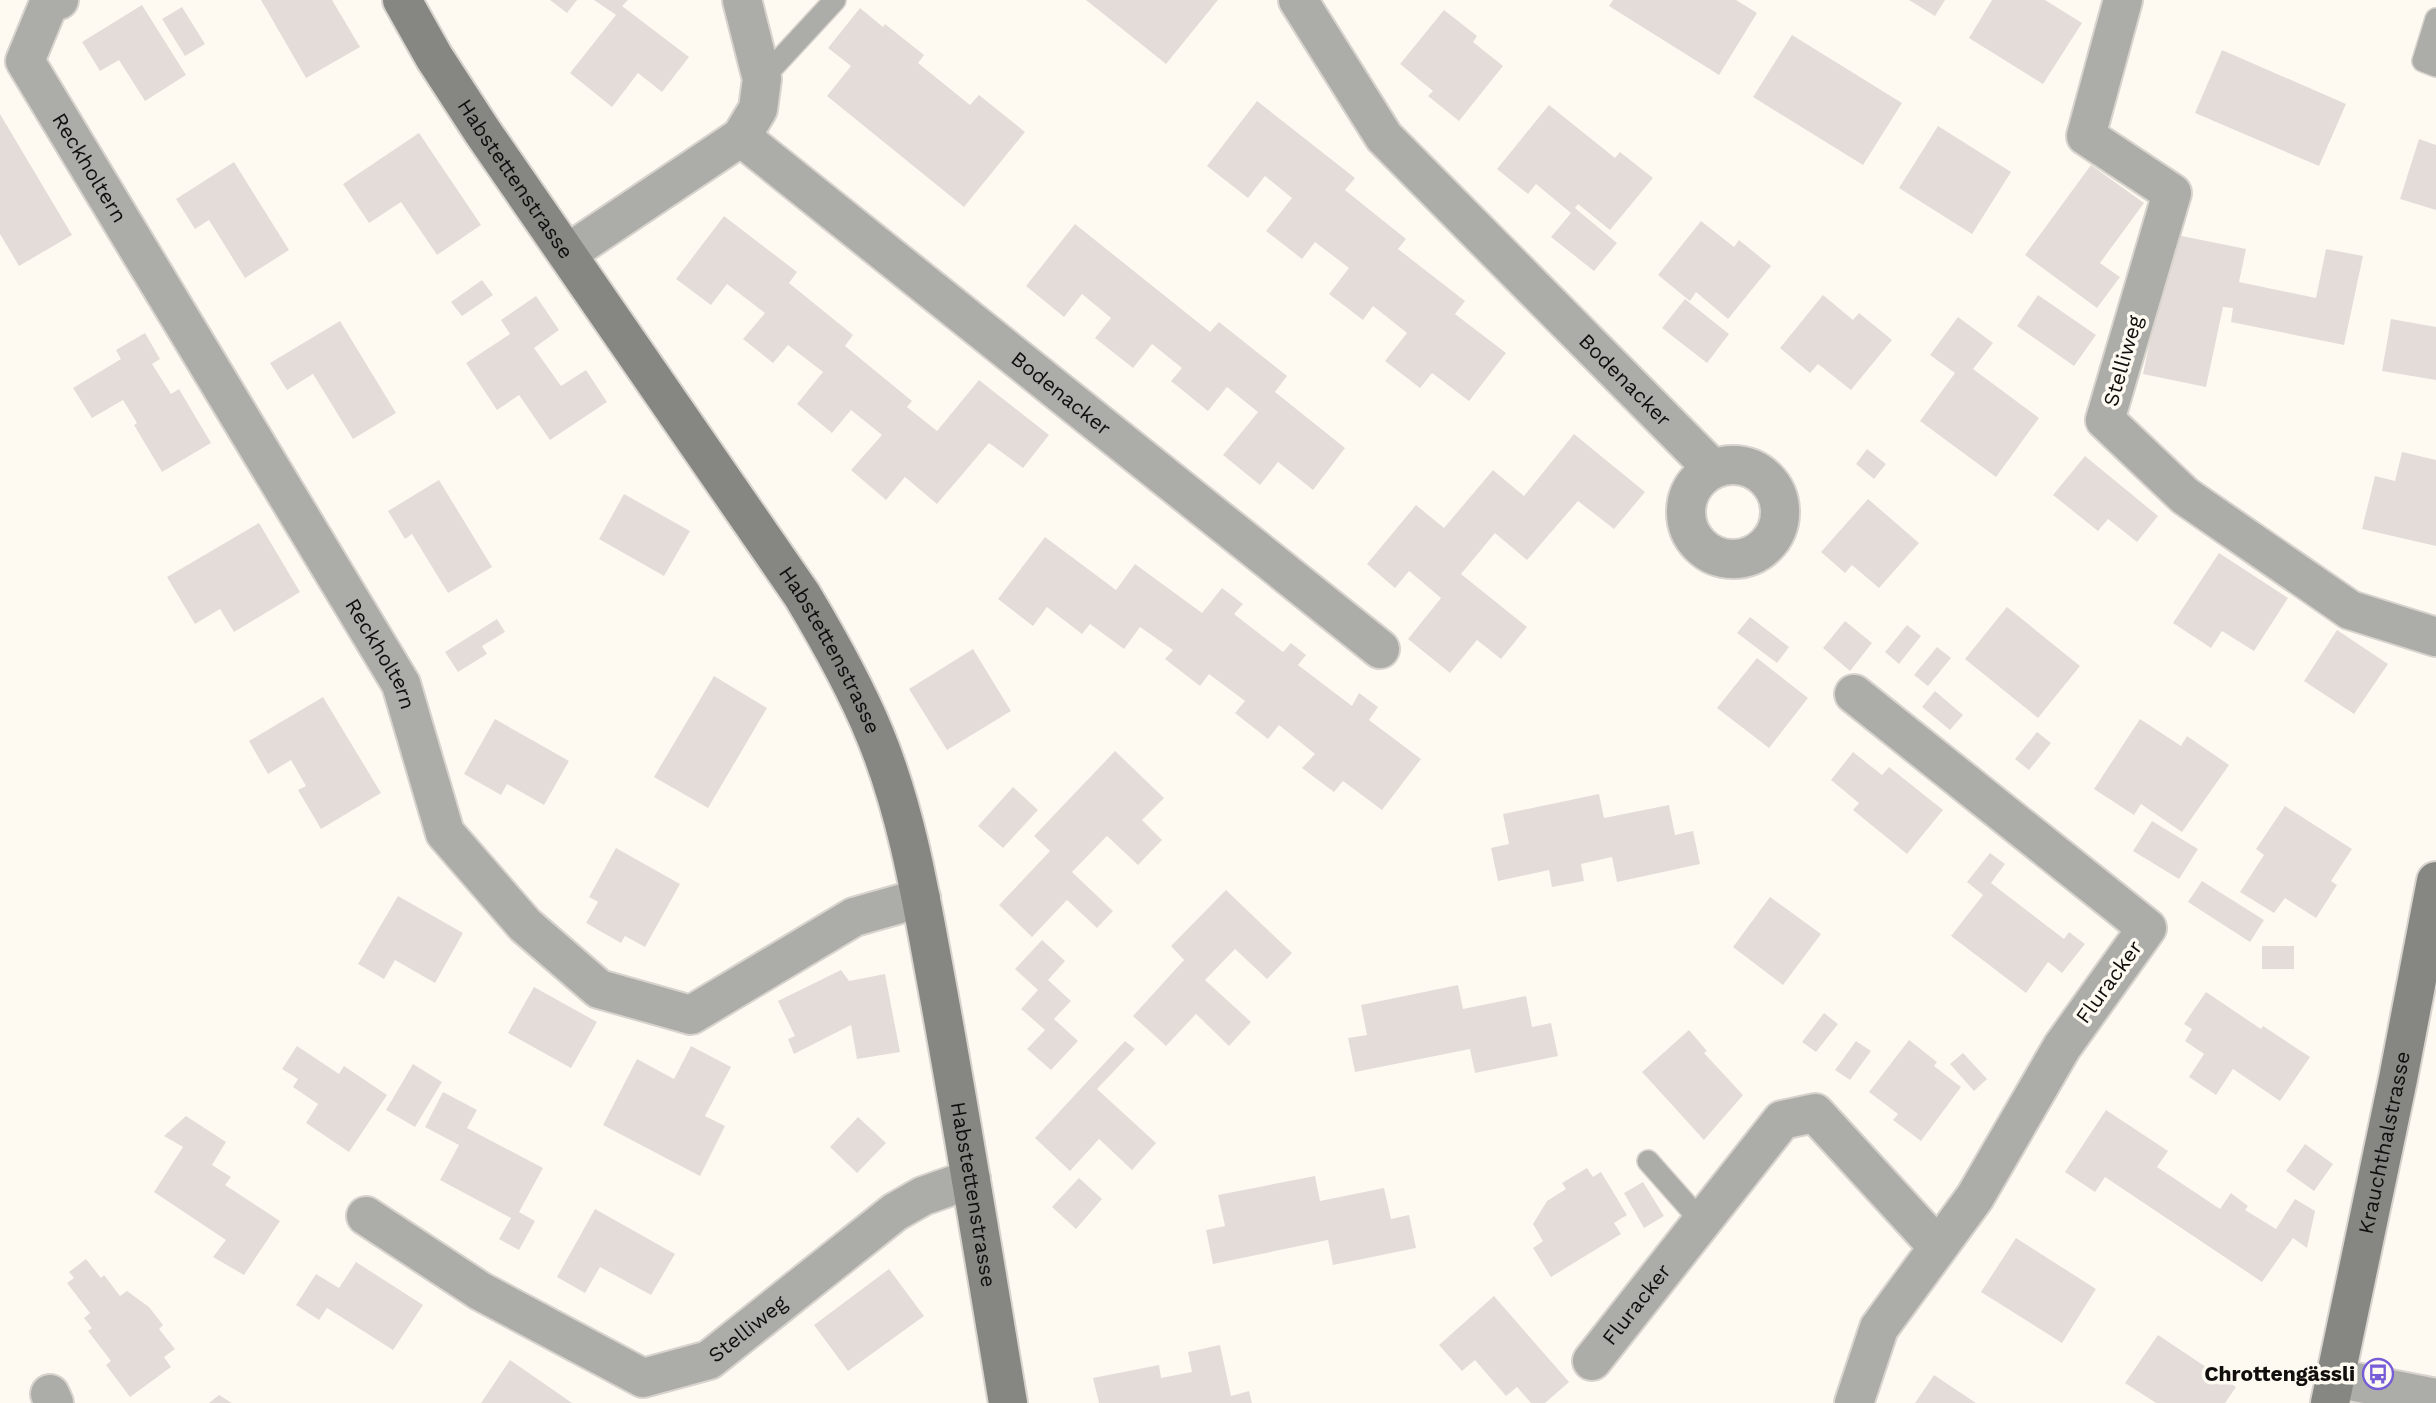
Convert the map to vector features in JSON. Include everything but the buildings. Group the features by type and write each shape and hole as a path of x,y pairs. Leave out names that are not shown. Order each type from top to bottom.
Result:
{"street":[{"name":"Reckholtern","path":"59,0 49,4 25,61 401,684 445,834 525,925 599,989 691,1015 854,917 921,898"},
{"name":"Habstettenstrasse","path":"402,0 433,57 802,594 831,644 876,736 905,826 921,898 1008,1403"},
{"path":"568,253 741,137 758,109 762,79 742,0"},
{"name":"Bodenacker","path":"1298,0 1384,137 1713,468"},
{"name":"Stelliweg","path":"2123,0 2086,136 2172,193 2105,420 2185,496 2350,610 2436,637"},
{"name":"Bodenacker","path":"741,137 1380,649"},
{"name":"Fluracker","path":"1854,694 2147,928 2062,1047 1975,1197 1879,1328 1854,1403"},
{"name":"Krauchthalstrasse","path":"2333,1390 2398,1079 2429,956 2436,881"},
{"name":"Fluracker","path":"1592,1361 1782,1120 1815,1113 1938,1247"},
{"name":"Stelliweg","path":"366,1216 480,1291 643,1378 709,1360 895,1212 923,1196 971,1179"},
{"path":"2333,1390 2436,1398"}],"lane":[{"path":"762,79 835,0"},
{"path":"2436,19 2423,61 2436,66"},
{"path":"1648,1161 1702,1222"}],"place":[{"name":"Chrottengässli","path":"2378,1374"}]}
